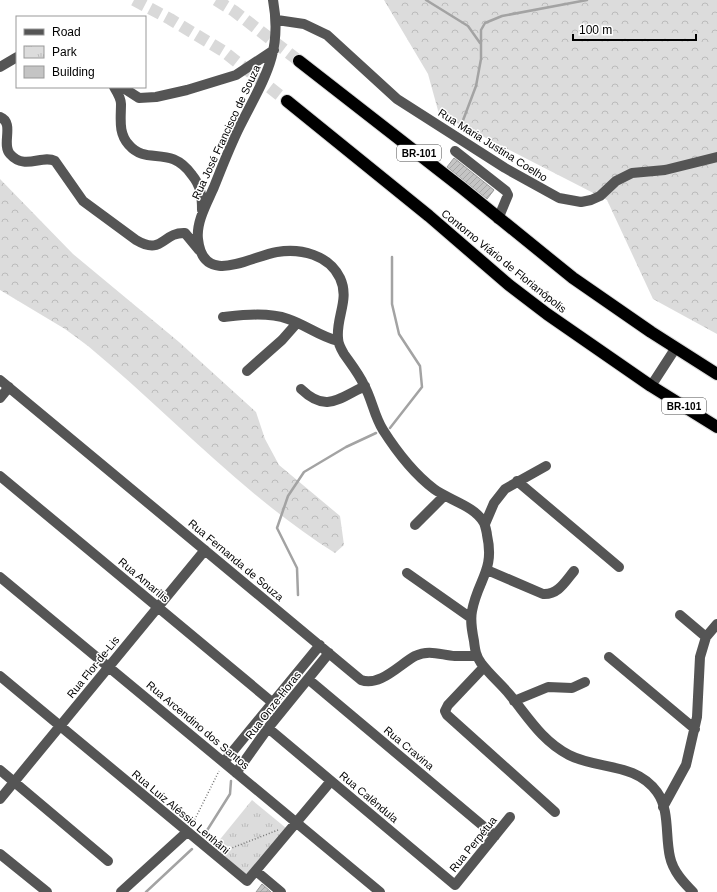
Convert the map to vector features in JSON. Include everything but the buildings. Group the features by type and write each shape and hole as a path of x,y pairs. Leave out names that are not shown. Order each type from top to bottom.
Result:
{"highway":[{"name":"BR-101","path":"299,61 462,188 498,219 573,278 675,349 717,374"},
{"name":"Contorno Viário de Florianópolis","path":"286,101 429,216 509,285 586,342 651,386 717,427"}],"street":[{"name":"Rua José Francisco de Souza","path":"201,253 198,229 202,214 239,128 266,75 274,50 277,20 273,0"},
{"name":"Rua Maria Justina Coelho","path":"277,20 304,24 327,35 397,99 505,168 559,198 581,202 591,200 600,196 616,181 632,173 665,170 717,157"},
{"path":"124,88 139,98 156,97 187,90 236,75 274,50"},
{"path":"0,67 16,58"},
{"path":"114,88 120,99 120,127 129,146 141,154 171,158 185,166 201,189 202,214"},
{"path":"0,117 5,120 7,124 7,144 9,153 14,158 30,163 48,159 55,161 83,200 145,246 152,247 177,234 185,233 207,260 217,266 228,267 278,252 308,253 327,262 337,274 343,288 343,307 338,328 338,341 341,349 365,386 381,426 416,475 444,496 476,514 485,524 490,549 487,570 476,598 471,618 476,656 484,668 534,726 553,745 572,756 632,772 642,778 657,792 663,807 670,858 676,873 693,892"},
{"path":"454,151 506,191 508,196 507,201 498,219"},
{"path":"223,317 263,315 286,318 322,337 338,341"},
{"path":"247,372 282,340 297,323"},
{"path":"651,386 675,349"},
{"name":"Rua Fernanda de Souza","path":"0,380 361,680 366,682 381,678 407,660 423,653 434,652 454,656 476,656"},
{"path":"301,389 314,400 321,403 342,397 365,386"},
{"path":"0,398 9,387"},
{"path":"485,524 499,494 517,481 546,466"},
{"name":"Rua Amarílis","path":"0,476 273,703"},
{"path":"517,481 619,567"},
{"path":"415,525 444,496"},
{"name":"Rua Flor-de-Lis","path":"0,799 205,550"},
{"path":"487,570 543,594 549,595 560,588 574,571"},
{"path":"407,573 471,618"},
{"name":"Rua Arcendino dos Santos","path":"0,577 380,892"},
{"path":"680,615 706,637"},
{"path":"663,807 682,774 694,729 700,657 706,637 717,624"},
{"name":"Rua Onze-Horas","path":"224,762 320,645"},
{"name":"Rua Onze-Horas","path":"236,773 268,728 329,653"},
{"path":"609,657 694,729"},
{"path":"484,668 448,705 445,711 447,715 555,812"},
{"name":"Rua Luiz Aléssio Lenhâni","path":"0,676 247,882 331,781"},
{"name":"Rua Cravina","path":"308,680 495,836"},
{"path":"514,701 548,687 572,688 585,682"},
{"name":"Rua Calêndula","path":"268,728 455,885"},
{"path":"0,770 108,860"},
{"name":"Rua Perpétua","path":"455,885 510,817"},
{"path":"121,892 187,832"},
{"path":"0,854 47,892"},
{"path":"256,871 281,892"}],"path":[{"path":"187,832 204,804 224,762"},
{"path":"215,855 281,828"}],"green space":[{"path":"384,0 717,0 717,334 653,299 607,200 439,114 428,74"},
{"path":"0,179 73,254 179,342 256,412 265,439 279,465 340,516 344,545 335,553 302,531 239,481 119,372 88,346 65,329 0,290"},
{"path":"252,800 286,828 247,876 213,848"}],"waterway":[{"path":"426,0 468,26 480,43"},
{"path":"462,123 476,86 481,59 481,30 485,23 502,16 587,0"},
{"path":"390,428 422,387 420,366 399,334 392,304 392,257"},
{"path":"298,595 297,568 277,528 288,496 304,472 346,447 376,433"},
{"path":"206,832 230,794 231,781"},
{"path":"146,892 192,849"}],"tunnel":[{"path":"134,0 170,19 223,51 287,101"},
{"path":"216,0 234,11 299,61"}]}
